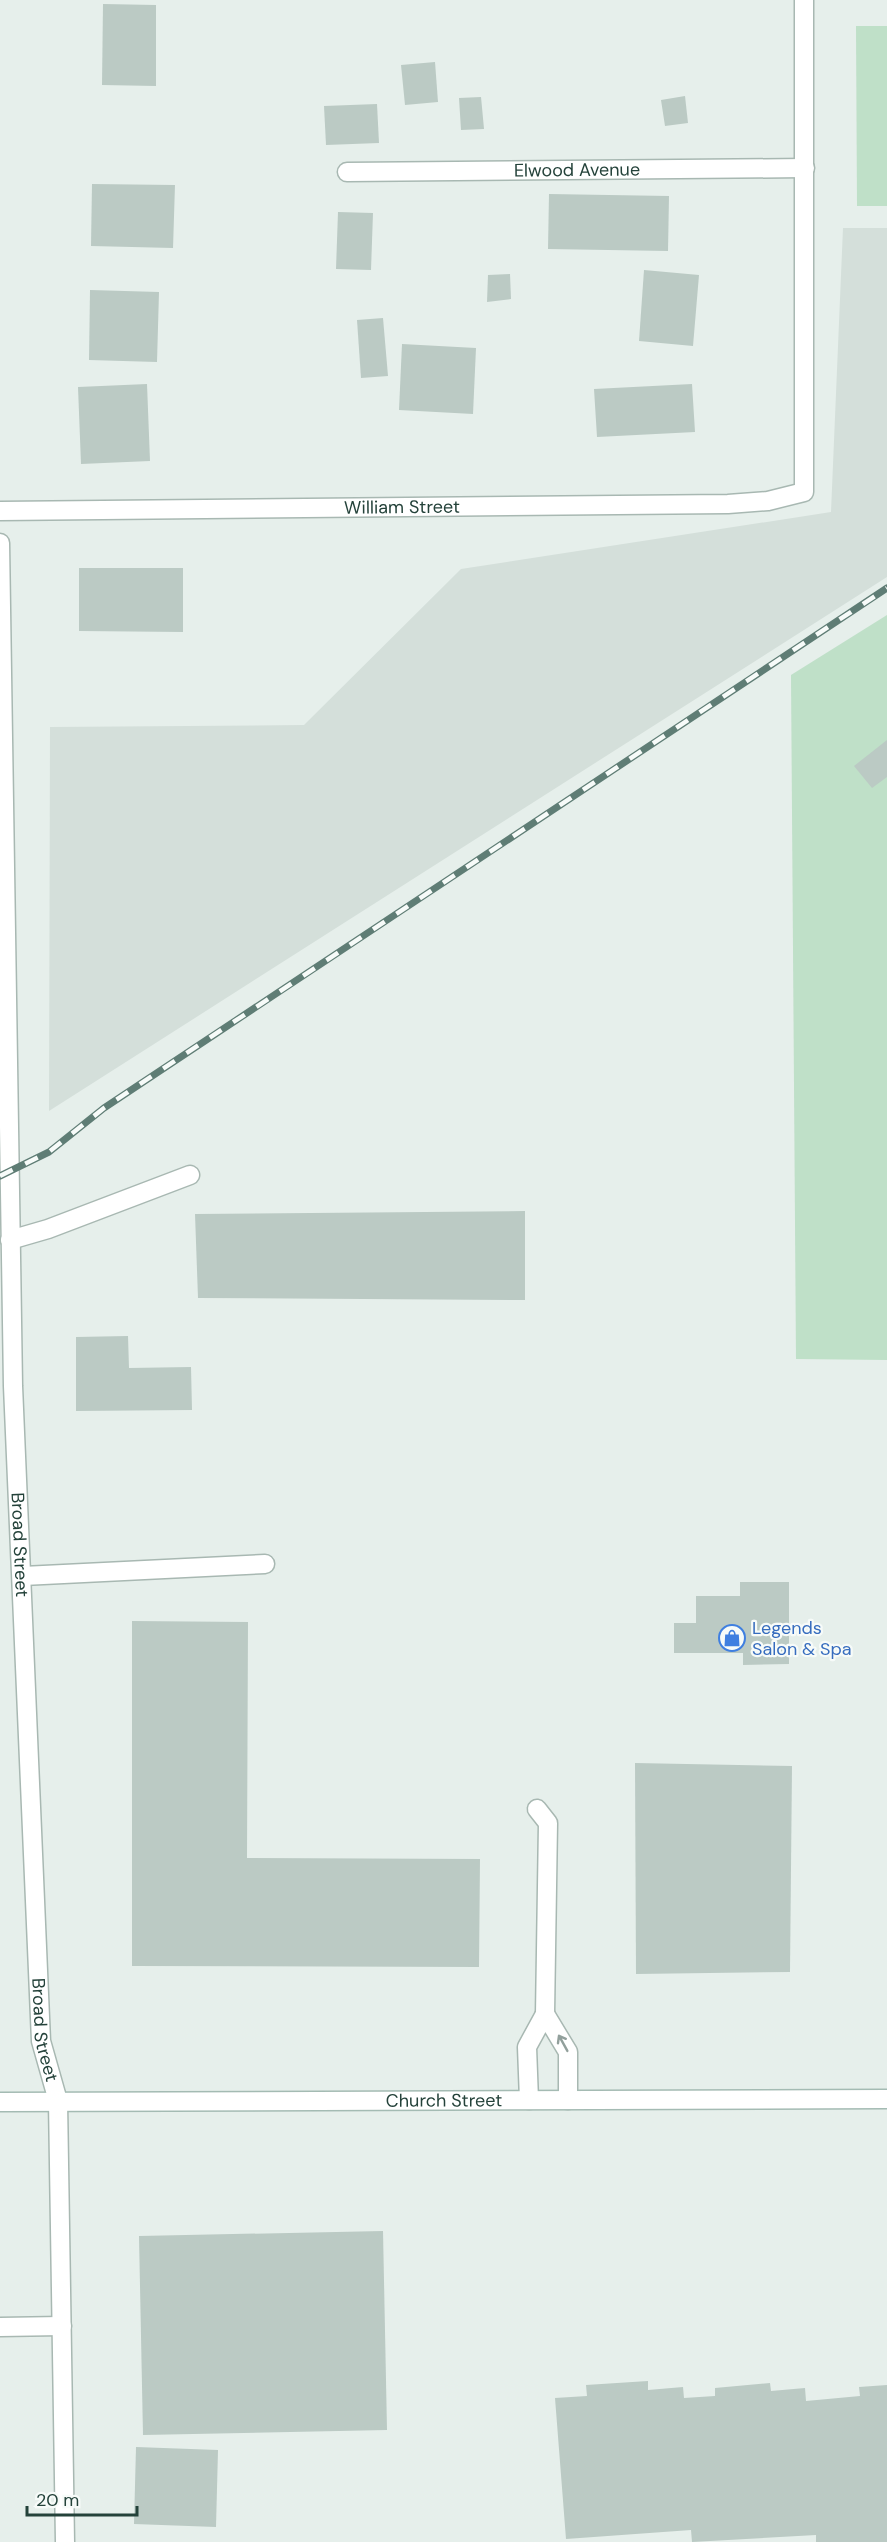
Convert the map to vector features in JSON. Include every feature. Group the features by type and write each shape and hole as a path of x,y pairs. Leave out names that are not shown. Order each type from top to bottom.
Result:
{"street":[{"path":"804,0 805,168"},
{"name":"Elwood Avenue","path":"347,172 805,168"},
{"name":"William Street","path":"0,511 728,504 768,501 804,492 805,168"},
{"name":"Broad Street","path":"0,543 13,1386 23,1576 40,2041 58,2101 65,2542"},
{"path":"10,1240 48,1229 190,1174"},
{"path":"23,1576 265,1564"},
{"path":"529,2100 527,2047 545,2014 548,1823 537,1809"},
{"path":"545,2014 568,2052 568,2100"},
{"name":"Church Street","path":"0,2102 887,2100"},
{"path":"0,2327 62,2326"}],"shaded area":[{"path":"843,228 887,228 887,577 49,1111 50,727 304,725 461,569 831,512"}],"green space":[{"path":"856,26 887,26 887,206 857,206"},
{"path":"887,615 887,1360 796,1359 791,675"}],"building":[{"path":"103,4 156,5 156,86 102,85"},
{"path":"435,62 438,102 405,105 401,65"},
{"path":"685,96 688,123 665,126 661,100"},
{"path":"481,97 484,129 461,130 459,98"},
{"path":"377,104 379,143 326,145 324,106"},
{"path":"92,184 175,185 173,248 91,246"},
{"path":"549,194 669,196 668,251 548,249"},
{"path":"338,212 373,213 371,270 336,269"},
{"path":"644,270 699,275 693,346 639,341"},
{"path":"510,274 511,299 487,302 488,275"},
{"path":"90,290 159,292 157,362 89,360"},
{"path":"383,318 388,376 361,378 357,320"},
{"path":"402,344 476,348 473,414 399,410"},
{"path":"147,384 150,461 81,464 78,387"},
{"path":"692,384 695,432 597,437 594,389"},
{"path":"79,568 183,568 183,632 79,631"},
{"path":"887,740 887,777 872,788 854,766"},
{"path":"525,1211 525,1300 198,1298 195,1214"},
{"path":"128,1336 129,1368 191,1367 192,1410 76,1411 76,1337"},
{"name":"Legends Salon & Spa","path":"740,1582 789,1582 789,1664 743,1665 743,1653 674,1653 674,1623 696,1623 696,1596 740,1596"},
{"path":"132,1621 248,1622 247,1858 480,1859 479,1967 132,1966"},
{"path":"635,1763 792,1766 790,1972 636,1974"},
{"path":"383,2231 387,2430 143,2435 139,2236"},
{"path":"648,2381 648,2390 683,2387 684,2398 715,2396 715,2388 770,2383 771,2391 805,2388 806,2401 860,2396 859,2387 887,2385 887,2542 816,2542 816,2535 692,2542 691,2530 566,2539 555,2398 587,2396 586,2385"},
{"path":"136,2447 218,2450 216,2527 134,2524"}],"railway":[{"path":"0,1176 49,1152 104,1108 887,588"}],"place":[{"name":"Legends Salon & Spa","path":"732,1638"}]}
